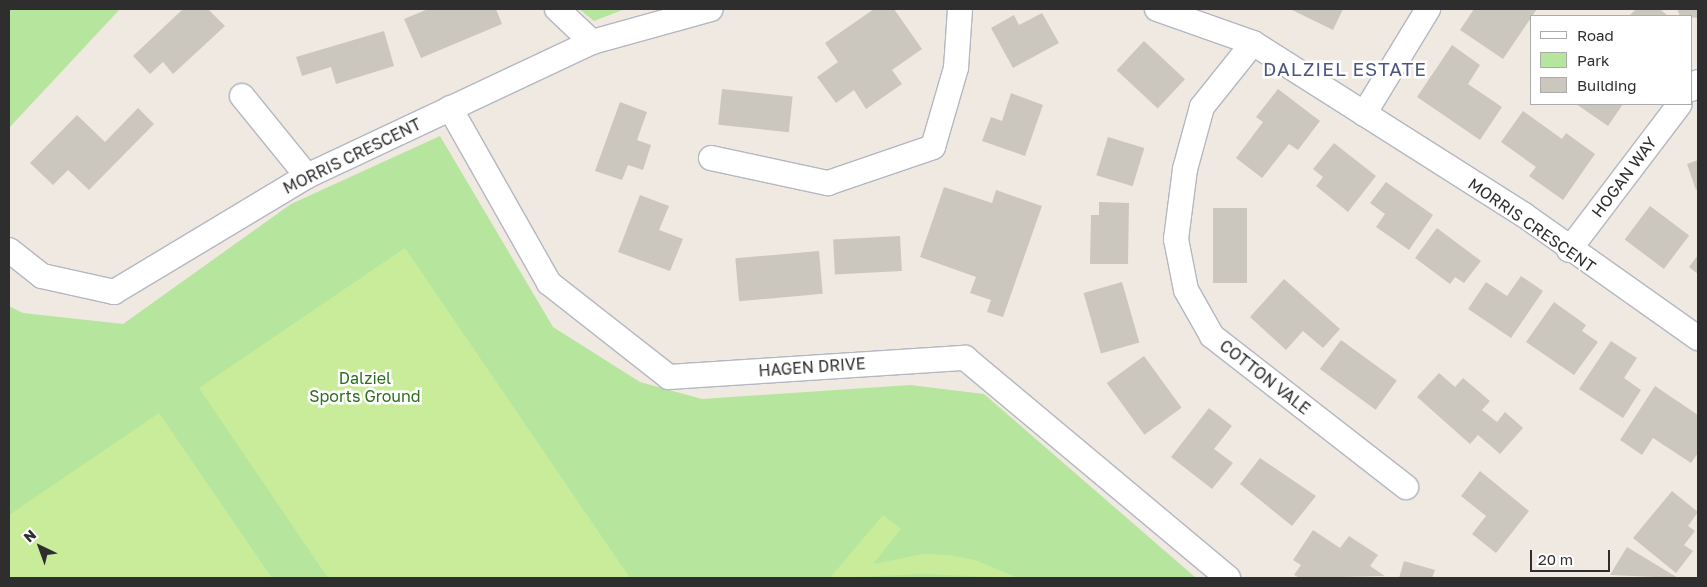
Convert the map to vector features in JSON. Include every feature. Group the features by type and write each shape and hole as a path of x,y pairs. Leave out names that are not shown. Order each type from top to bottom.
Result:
{"street":[{"path":"557,9 592,42"},
{"name":"MORRIS CRESCENT","path":"9,250 42,276 114,292 307,176 450,108 592,42 711,9"},
{"path":"711,158 828,183 933,147 956,68 960,9"},
{"name":"MORRIS CRESCENT","path":"1157,9 1253,43 1524,215 1569,250 1698,338"},
{"path":"1364,114 1428,9"},
{"name":"COTTON VALE","path":"1253,43 1202,107 1185,169 1176,239 1186,290 1212,336 1406,487"},
{"path":"242,96 307,176"},
{"name":"HOGAN WAY","path":"1569,250 1679,105"},
{"name":"HAGEN DRIVE","path":"450,108 549,283 669,377 965,358 1228,578"}],"green space":[{"path":"9,9 120,9 9,128"},
{"path":"579,9 625,9 594,21"},
{"name":"Dalziel Sports Ground","path":"440,136 553,327 640,382 702,399 910,385 984,394 1196,578 9,578 9,306 23,313 123,324 291,204"},
{"path":"405,248 630,578 328,578 199,388"},
{"path":"159,413 272,578 9,578 9,515"},
{"path":"883,515 901,529 873,564 923,554 949,555 975,560 1018,578 924,574 830,578"}],"building":[{"path":"183,9 208,9 225,26 173,74 163,62 150,74 133,56"},
{"path":"428,9 496,9 502,24 421,58 404,19"},
{"path":"874,9 894,9 922,49 892,70 902,84 866,109 854,90 836,103 817,77 838,62 825,43"},
{"path":"1290,9 1343,9 1333,30"},
{"path":"1474,9 1537,9 1533,15 1530,15 1530,19 1503,59 1460,30"},
{"path":"1636,9 1660,9 1667,15 1630,15"},
{"path":"1677,9 1698,9 1698,18 1692,17 1692,15 1680,15"},
{"path":"1042,13 1059,43 1013,68 991,28 1014,15 1019,25"},
{"path":"384,31 394,66 336,84 331,67 302,76 296,57"},
{"path":"1144,41 1185,79 1158,108 1117,70"},
{"path":"1452,45 1480,65 1468,84 1502,107 1480,140 1417,97"},
{"path":"722,89 793,96 789,132 718,125"},
{"path":"1278,89 1320,121 1298,150 1289,144 1262,178 1236,158 1263,122 1256,117"},
{"path":"1011,93 1043,105 1025,156 982,141 991,117 1002,121"},
{"path":"620,102 647,112 637,140 651,145 643,170 628,165 622,180 595,171"},
{"path":"1577,105 1622,105 1608,126"},
{"path":"138,108 154,124 89,190 68,170 53,185 30,163 77,115 105,142"},
{"path":"1523,111 1562,139 1566,133 1595,154 1563,200 1529,176 1536,167 1501,142"},
{"path":"1108,137 1144,148 1133,186 1096,175"},
{"path":"1334,143 1376,176 1348,212 1316,186 1323,177 1313,169"},
{"path":"1698,160 1698,189 1696,190 1687,164"},
{"path":"1386,182 1433,215 1409,250 1376,227 1385,214 1370,203"},
{"path":"944,187 992,203 996,190 1042,206 1003,317 987,312 991,300 970,293 976,277 920,257"},
{"path":"640,195 669,206 659,230 683,239 670,271 618,252"},
{"path":"1099,202 1129,203 1128,264 1090,264 1091,215 1099,215"},
{"path":"1650,206 1689,235 1664,269 1625,240"},
{"path":"1213,208 1247,208 1247,283 1213,283"},
{"path":"1437,228 1481,261 1464,283 1455,277 1450,284 1415,258"},
{"path":"900,236 902,271 835,274 833,240"},
{"path":"819,251 823,294 739,301 735,258"},
{"path":"1698,255 1698,274 1689,267"},
{"path":"1521,276 1543,291 1511,338 1468,309 1486,282 1507,296"},
{"path":"1284,279 1340,329 1323,348 1303,331 1286,350 1250,317"},
{"path":"1122,282 1139,343 1101,354 1084,293"},
{"path":"1554,302 1586,325 1582,331 1598,342 1574,375 1526,342"},
{"path":"1341,340 1397,381 1376,410 1320,369"},
{"path":"1611,341 1637,358 1624,378 1641,390 1623,418 1579,389"},
{"path":"1144,356 1182,408 1144,435 1107,383"},
{"path":"1439,373 1455,387 1463,378 1490,401 1482,410 1497,422 1505,412 1523,428 1500,454 1478,435 1470,444 1417,397"},
{"path":"1655,386 1698,415 1698,453 1691,463 1653,438 1642,455 1620,440"},
{"path":"1209,408 1232,426 1214,449 1233,463 1212,489 1171,457"},
{"path":"1260,458 1316,496 1292,526 1240,484"},
{"path":"1480,471 1529,511 1496,553 1472,534 1486,516 1461,496"},
{"path":"1672,491 1698,512 1688,526 1695,531 1684,545 1693,551 1676,573 1633,538"},
{"path":"1313,530 1340,548 1349,536 1378,555 1370,566 1385,576 1300,578 1294,575 1301,565 1293,560"},
{"path":"1627,547 1678,578 1610,575"},
{"path":"1404,561 1435,570 1432,578 1399,578"}],"district":[{"name":"DALZIEL ESTATE","path":"1345,69"}]}
